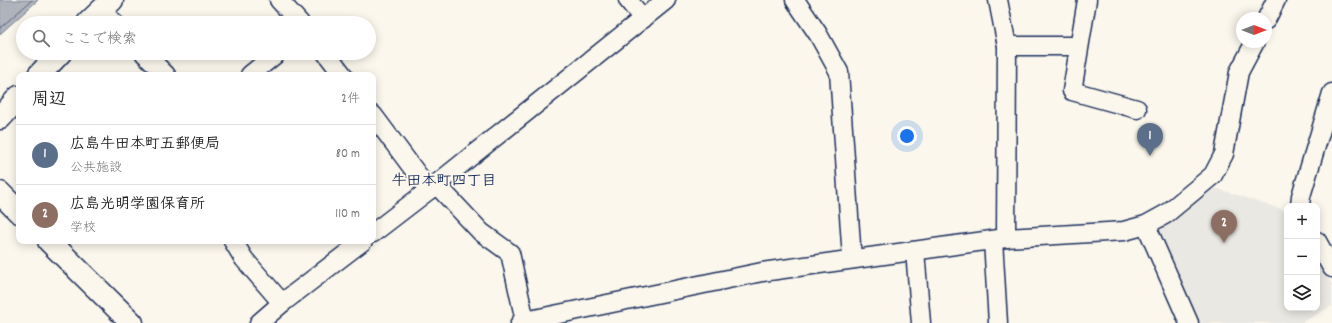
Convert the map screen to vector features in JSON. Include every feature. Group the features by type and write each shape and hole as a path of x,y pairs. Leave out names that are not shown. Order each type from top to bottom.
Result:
{"street":[{"path":"279,0 294,16"},
{"path":"628,0 643,19"},
{"path":"376,231 433,187 666,0"},
{"path":"795,0 818,34 839,72 852,259"},
{"path":"998,0 1007,46 998,323"},
{"path":"1087,0 1072,91 1137,109"},
{"path":"1270,12 1276,0"},
{"path":"1007,46 1079,46"},
{"path":"376,119 433,187 481,232 510,253 523,322 762,272 1000,239 1124,231 1146,225 1166,214 1213,175 1224,154 1239,72 1252,48"},
{"path":"43,72 54,60"},
{"path":"151,60 163,72"},
{"path":"254,72 268,60"},
{"path":"331,60 341,72"},
{"path":"1300,203 1301,196 1332,93"},
{"path":"0,118 16,100"},
{"path":"0,193 16,209"},
{"path":"1146,225 1189,323"},
{"path":"52,244 132,323"},
{"path":"235,244 244,259 282,303"},
{"path":"258,323 359,244"},
{"path":"1320,246 1332,268"},
{"path":"915,251 921,323"}],"shaded area":[{"path":"1212,187 1284,210 1284,311 1320,311 1320,263 1332,285 1332,306 1301,323 1195,323 1154,230"}],"water":[{"path":"0,0 38,0 20,16 16,16 16,20 0,34"}],"place":[{"name":"広島牛田本町五郵便局","path":"1150,156"},
{"name":"広島光明学園保育所","path":"1224,243"}],"district":[{"name":"牛田本町四丁目","path":"444,180"}]}
